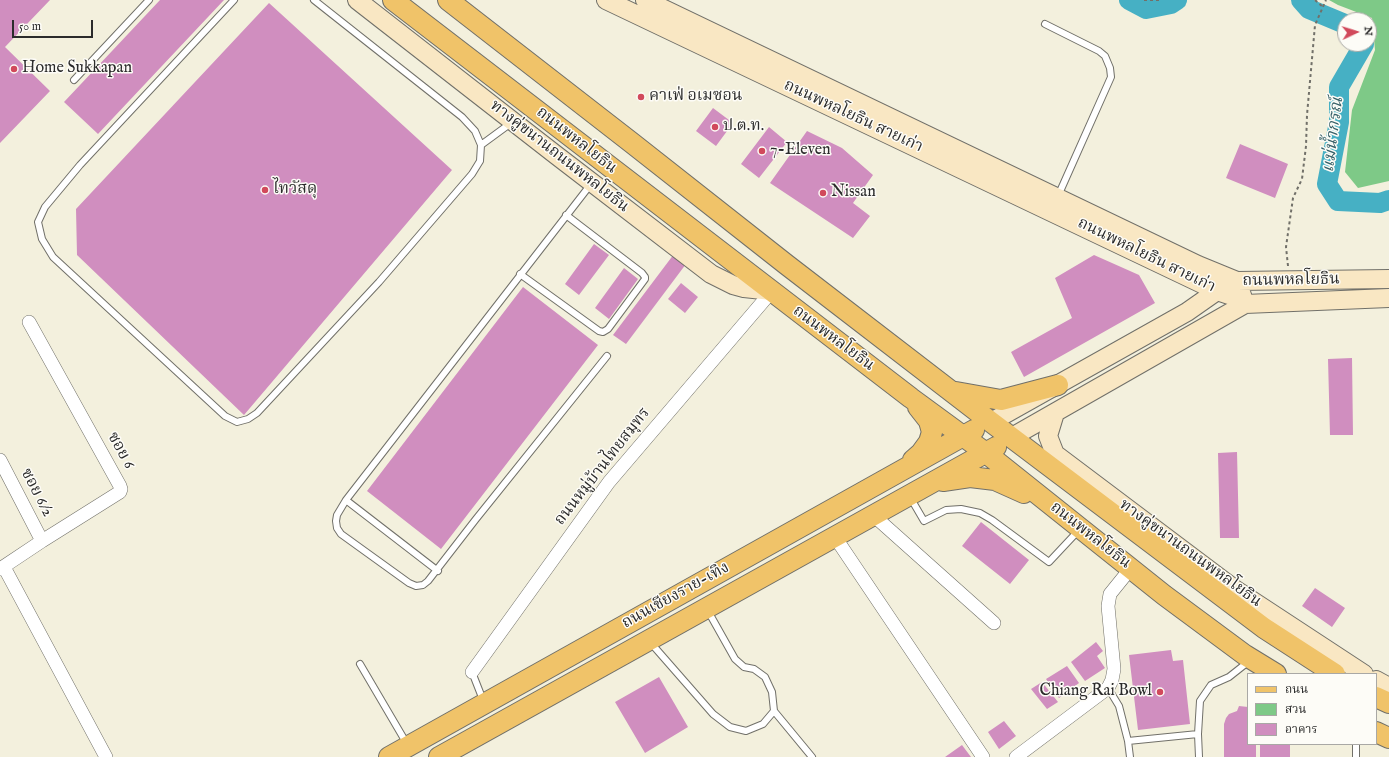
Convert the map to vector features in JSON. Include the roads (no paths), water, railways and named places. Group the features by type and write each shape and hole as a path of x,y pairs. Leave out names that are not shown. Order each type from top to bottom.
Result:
{"main road":[{"name":"ทางคู่ขนานถนนพหลโยธิน","path":"357,0 512,122 711,274 744,288 772,291"},
{"name":"ถนนพหลโยธิน","path":"393,0 911,398 964,436 1171,599 1251,659 1274,673"},
{"name":"ถนนพหลโยธิน","path":"448,0 632,142 787,265 991,422 1264,628 1333,673"},
{"name":"ถนนพหลโยธิน สายเก่า","path":"606,0 664,11 1198,264 1237,281 1245,304"},
{"name":"ถนนพหลโยธิน สายเก่า","path":"645,0 664,11 1185,274 1232,296 1245,304"},
{"path":"1185,274 1199,291 1187,312"},
{"name":"ถนนพหลโยธิน","path":"991,422 1187,312 1218,290 1237,281 1389,279"},
{"name":"ถนนพหลโยธิน","path":"1012,437 1245,304 1389,298"},
{"path":"952,392 1000,400 1058,385"},
{"path":"905,469 921,453 929,442 932,432 930,421 911,398"},
{"name":"ทางคู่ขนานถนนพหลโยธิน","path":"1055,413 1048,436 1054,454 1233,588 1362,673"},
{"name":"ถนนเชียงราย-เทิง","path":"389,757 991,422"},
{"path":"439,757 909,496 931,482 986,453 1012,437"},
{"path":"931,482 970,477 995,480 1015,488 1064,515"},
{"path":"1191,573 1233,588"},
{"path":"1377,681 1389,687"},
{"path":"1377,697 1389,703"},
{"path":"1377,732 1389,738"}],"street":[{"name":"ถนนหมู่บ้านไทยสมุทร","path":"472,672 609,482 772,291"},
{"name":"ซอย 6","path":"2,568 120,492 121,489 30,322"},
{"name":"ซอย 6/2","path":"0,460 42,541"},
{"path":"873,515 994,623"},
{"path":"835,537 983,757"},
{"path":"2,568 106,757"},
{"path":"1016,757 1108,688 1112,680 1114,669 1108,606 1110,594 1131,568"}],"lane":[{"path":"74,80 149,0"},
{"path":"234,0 80,165 45,207 38,222 42,239 53,257 225,416 238,422 248,420 257,413 379,282 472,174 480,161 481,145 475,131 462,117 314,0"},
{"path":"1045,24 1099,51 1108,60 1110,68 1110,77 1107,86 1058,197"},
{"path":"481,145 512,122"},
{"path":"592,183 346,500 337,515 337,528 341,534 409,583 416,586 423,585 438,570 476,519 607,356"},
{"path":"520,274 599,331 603,332 608,329 645,280 645,277 642,273 566,215"},
{"path":"909,496 924,521 946,510 962,509 980,513 992,520 1049,562 1080,528"},
{"path":"346,500 438,570"},
{"path":"706,608 735,659 744,667 754,669 765,677 772,692 774,711 812,757"},
{"path":"649,640 713,714 730,727 746,731 763,724 774,711"},
{"path":"1199,757 1198,734 1200,701 1211,685 1229,677 1251,659"},
{"path":"360,664 408,746"},
{"path":"472,672 484,704"},
{"path":"1108,688 1119,706 1128,741 1130,757"},
{"path":"1128,741 1198,734"},
{"path":"1356,745 1356,757"}],"waterway":[{"name":"แม่น้ำกรณ์","path":"1129,0 1146,9 1171,4 1177,0"},
{"name":"แม่น้ำกรณ์","path":"1301,0 1309,9 1337,21"},
{"name":"แม่น้ำกรณ์","path":"1359,52 1339,87 1339,122 1327,184 1338,201 1380,203 1389,200"}],"place":[{"name":"Home Sukkapan","path":"14,69"},
{"name":"คาเฟ่ อเมซอน","path":"641,97"},
{"name":"ป.ต.ท.","path":"715,127"},
{"name":"7-Eleven","path":"762,151"},
{"name":"ไทวัสดุ","path":"265,190"},
{"name":"Nissan","path":"823,193"},
{"name":"Chiang Rai Bowl","path":"1160,692"}]}
